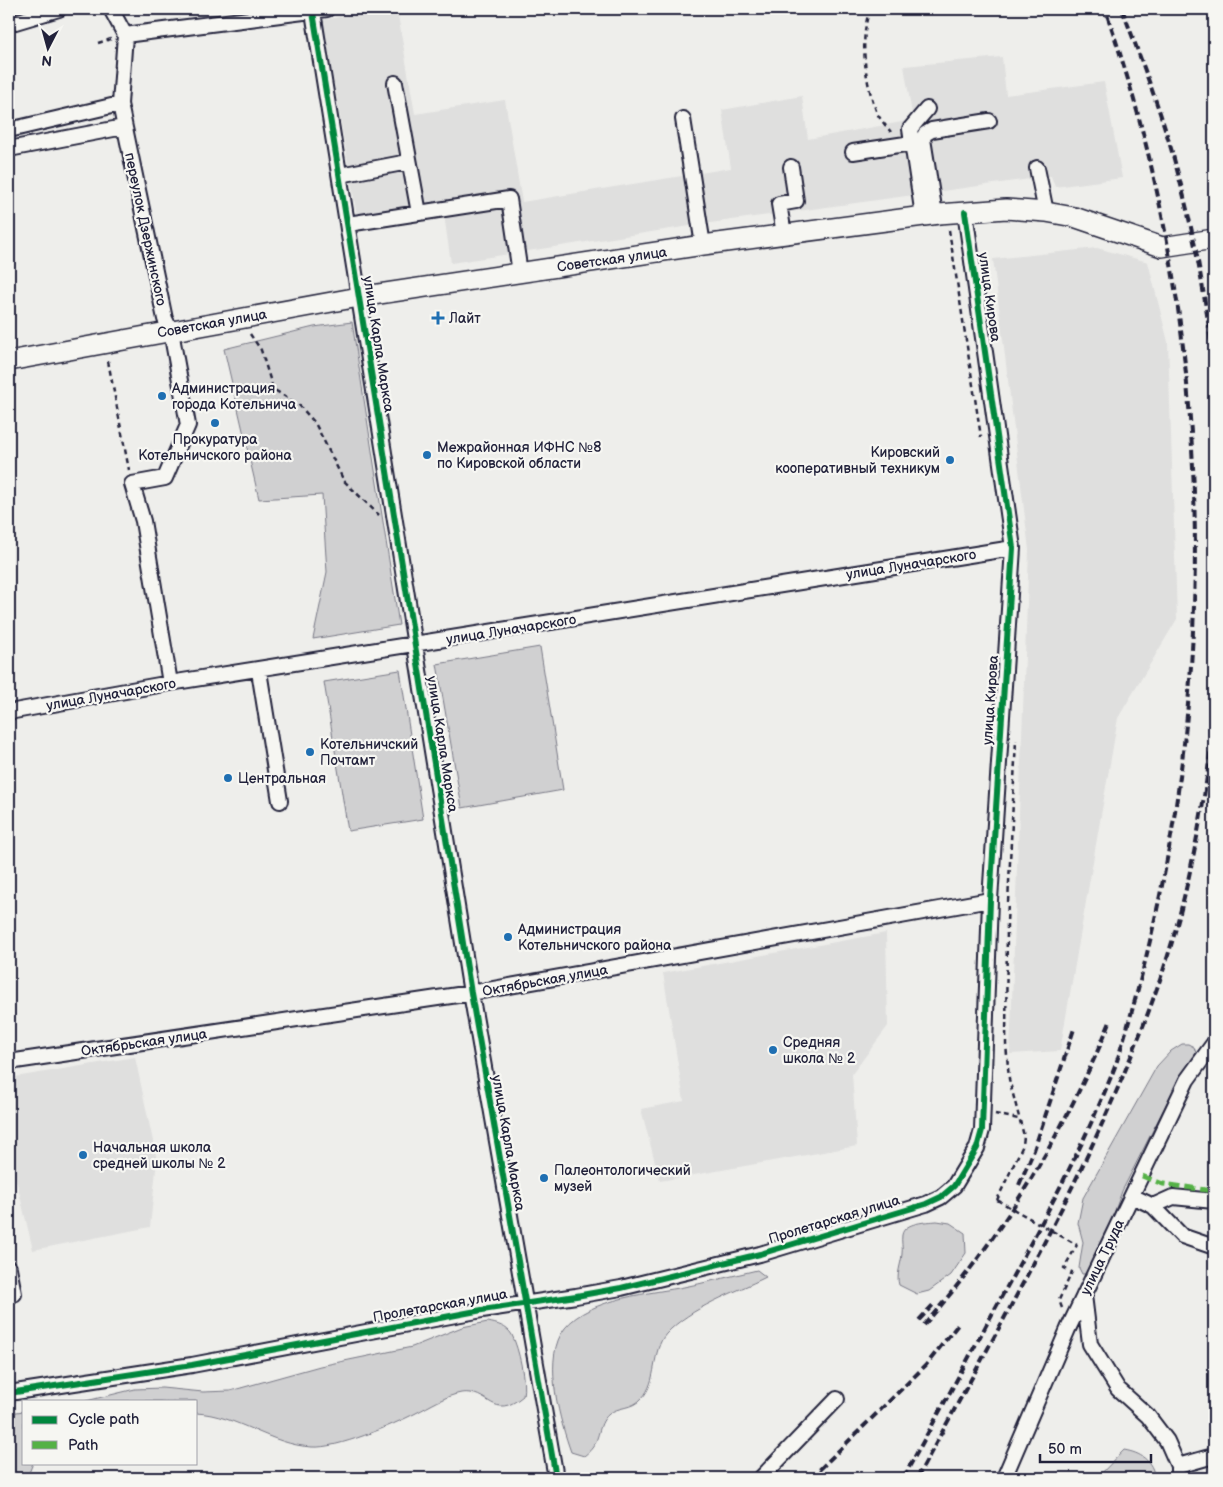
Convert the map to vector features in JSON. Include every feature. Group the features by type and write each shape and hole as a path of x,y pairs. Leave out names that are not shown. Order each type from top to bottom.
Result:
{"main road":[{"name":"Советская улица","path":"9,361 360,297 703,245 929,215 1006,209 1046,212 1074,217 1162,247 1214,239"}],"street":[{"path":"9,24 59,9"},
{"path":"111,9 125,35 327,9"},
{"name":"улица Карла Маркса","path":"313,12 360,297 395,531 471,993 556,1478"},
{"name":"переулок Дзержинского","path":"125,35 120,104 165,319 171,331 188,426 165,478 132,484"},
{"path":"395,83 408,162 419,213"},
{"path":"9,130 120,104"},
{"path":"927,110 910,129 906,144 929,215"},
{"path":"682,119 703,245"},
{"path":"929,215 923,139 925,134 932,130 989,121"},
{"path":"9,149 124,127"},
{"path":"853,152 906,144"},
{"path":"340,175 408,162"},
{"path":"784,234 779,204 796,201 791,167"},
{"path":"1037,168 1046,212"},
{"path":"348,224 509,199 520,272"},
{"name":"улица Кирова","path":"954,1186 977,1148 984,1111 990,900 1013,548 965,212"},
{"path":"132,484 143,521 170,683"},
{"name":"улица Луначарского","path":"9,712 170,683 258,671 1013,548"},
{"path":"258,671 280,802"},
{"name":"Октябрьская улица","path":"9,1062 471,993 990,900"},
{"name":"улица Труда","path":"1004,1478 1084,1294 1187,1080 1214,1043"},
{"name":"Пролетарская улица","path":"9,1393 192,1365 525,1303 621,1288 752,1256 926,1204 941,1197 954,1186"},
{"path":"1132,1196 1153,1206 1182,1236 1214,1247"},
{"path":"1153,1206 1173,1197 1214,1201"},
{"path":"9,1268 14,1294 9,1295"},
{"path":"1084,1294 1090,1344 1118,1389 1148,1416 1167,1441 1178,1472 1210,1457 1214,1458"},
{"path":"762,1478 837,1399"}],"path":[{"path":"870,9 867,18 865,66 878,114 906,144"},
{"path":"98,43 103,42"},
{"path":"259,332 250,334 261,350 274,389 299,405 315,423 344,481 395,531"},
{"path":"99,362 108,361 132,484"},
{"path":"1015,765 1007,923 1006,1044 1009,1079 1024,1136 1023,1150 997,1200 1076,1245 1064,1268 1072,1272 1060,1300"},
{"path":"984,1111 1018,1119"}],"shaded area":[{"path":"380,9 397,9 415,114 505,100 522,202 731,168 722,110 802,96 808,139 913,120 904,66 1002,57 1006,95 1104,82 1122,178 1055,187 1051,176 703,224 451,263 444,215 359,228 323,20"},
{"path":"1097,248 1148,262 1168,342 1177,619 1118,718 1060,1051 1010,1054 1029,550 993,259"},
{"path":"352,322 399,625 313,639 327,572 322,495 259,499 224,349 314,327"},
{"path":"540,647 563,790 462,808 437,664"},
{"path":"400,670 423,819 348,831 324,682"},
{"name":"Средняя школа № 2","path":"886,933 888,1026 852,1074 857,1146 660,1181 641,1109 684,1101 663,973"},
{"path":"1182,1044 1194,1047 1196,1053 1180,1077 1122,1191 1094,1269 1089,1274 1082,1274 1079,1268 1083,1242 1078,1223 1083,1198 1157,1066 1171,1051"},
{"name":"Начальная школа средней школы № 2","path":"135,1057 157,1160 150,1227 33,1250 9,1150 9,1078"},
{"path":"937,1221 950,1223 965,1233 966,1253 951,1275 929,1291 917,1294 899,1285 902,1235 907,1227 911,1225"},
{"path":"757,1270 766,1277 713,1301 676,1324 661,1341 650,1383 642,1398 630,1406 609,1414 602,1424 597,1440 590,1451 584,1456 571,1452 562,1425 554,1377 556,1347 561,1334 570,1323 583,1313 614,1300 689,1286"},
{"path":"488,1322 505,1327 510,1332 517,1348 521,1365 524,1382 523,1396 513,1403 504,1406 491,1403 479,1395 471,1393 455,1394 380,1430 323,1447 297,1445 282,1441 226,1419 198,1413 198,1400 90,1400 135,1389 162,1388 203,1392 230,1391 320,1366 412,1347 462,1327"},
{"path":"22,1411 22,1464 33,1464 27,1478 9,1478 9,1413"},
{"path":"1124,1450 1145,1458 1154,1472 1155,1478 1097,1478"}],"railway":[{"path":"903,1478 1049,1209 1104,1094 1116,1064 1151,936 1176,805 1191,671 1195,536 1189,401 1172,267 1144,136 1105,9"},
{"path":"1122,9 1160,113 1178,175 1200,270 1214,367"},
{"path":"917,1478 1050,1231 1081,1168 1138,1040 1172,943 1188,880 1201,816 1214,720"},
{"path":"924,1325 980,1256 1029,1181 1073,1103 1110,1022"},
{"path":"1019,1185 1034,1150 1074,1029"},
{"path":"919,1320 933,1305"},
{"path":"811,1478 926,1365 960,1322"}],"marked path":[{"path":"1142,1176 1163,1184 1214,1191"}],"cycle path":[{"path":"313,12 471,993 556,1478"},
{"path":"9,1393 192,1365 482,1310 621,1288 760,1254 926,1204 941,1197 954,1186 977,1148 982,1130 990,900 1013,548 965,212"}],"place":[{"name":"Лайт","path":"438,318"},
{"name":"Администрация города Котельнича","path":"162,396"},
{"name":"Прокуратура Котельничского района","path":"215,423"},
{"name":"Межрайонная ИФНС №8 по Кировской области","path":"427,455"},
{"name":"Кировский кооперативный техникум","path":"950,460"},
{"name":"Котельничский Почтамт","path":"310,752"},
{"name":"Центральная","path":"228,778"},
{"name":"Администрация Котельничского района","path":"508,937"},
{"name":"Средняя школа № 2","path":"773,1050"},
{"name":"Начальная школа средней школы № 2","path":"83,1155"},
{"name":"Палеонтологический музей","path":"544,1178"}]}
